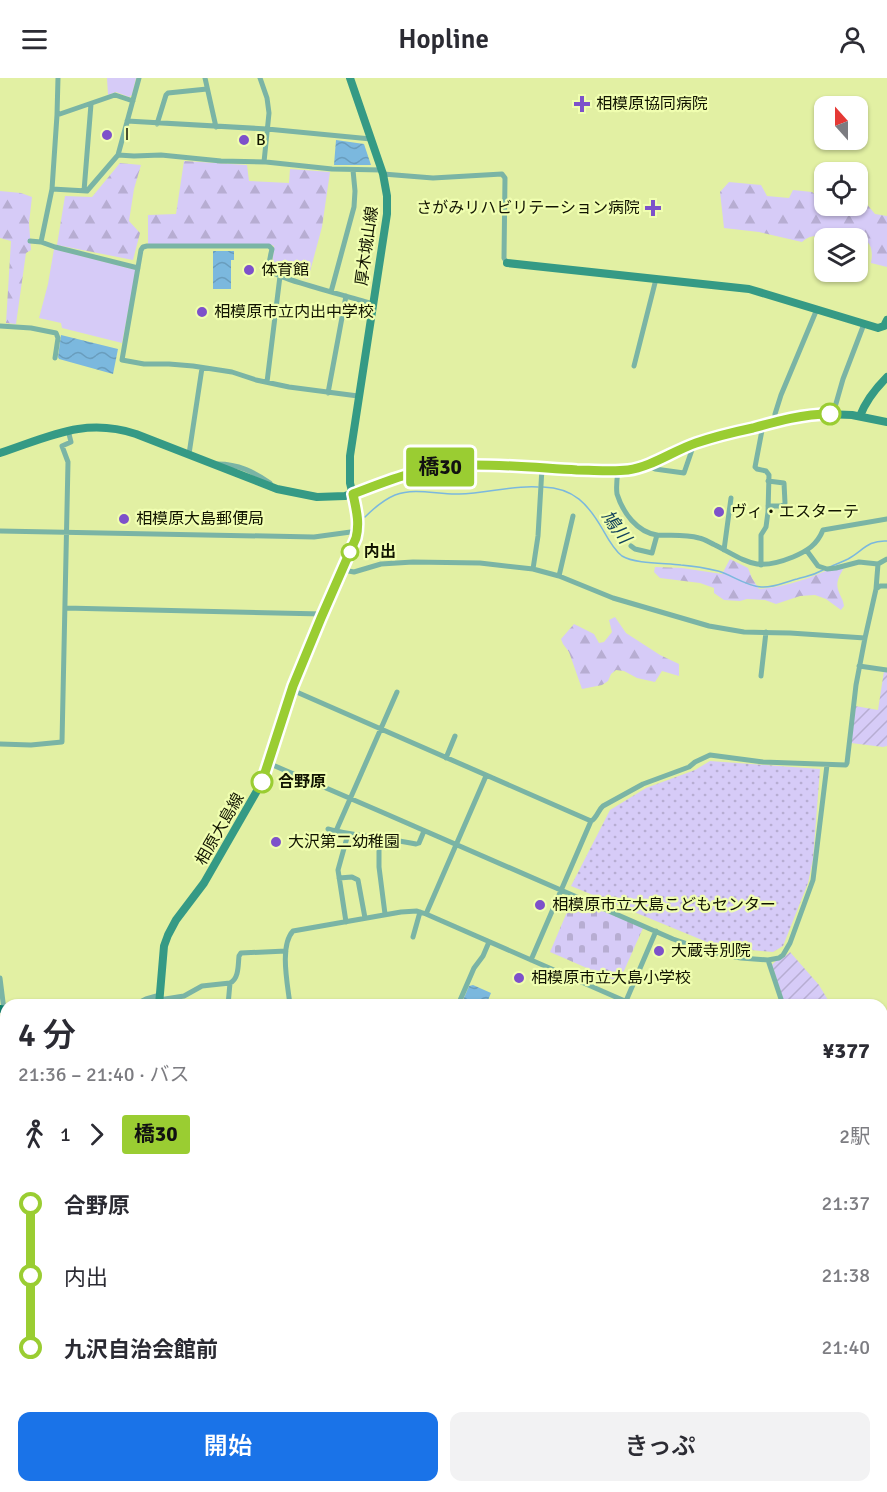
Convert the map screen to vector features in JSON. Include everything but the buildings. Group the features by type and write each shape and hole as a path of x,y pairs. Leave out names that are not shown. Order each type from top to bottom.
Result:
{"main road":[{"name":"厚木城山線","path":"350,78 383,172 387,190 387,207 349,466 353,494"},
{"path":"507,263 749,289 880,328 887,320"},
{"path":"860,416 873,392 887,377"},
{"path":"0,453 68,430 90,427 116,428 277,489 304,495 343,497 402,475 441,467 472,465 618,471 633,469 694,444 806,415 860,416 887,422"},
{"name":"相原大島線","path":"159,999 168,935 204,883 262,782 292,690 354,544 358,531 358,516 353,494"}],"street":[{"path":"41,242 51,189 58,78"},
{"path":"51,189 87,191 118,154 139,78"},
{"path":"205,78 216,127"},
{"path":"260,78 269,107 264,162"},
{"path":"157,124 168,93 207,89"},
{"path":"57,115 115,95 133,100"},
{"path":"84,191 91,104"},
{"path":"127,121 267,129 371,139"},
{"path":"118,154 264,162 433,178 502,174 505,178 504,258 507,263"},
{"path":"331,292 354,207 354,170"},
{"path":"30,241 138,268"},
{"path":"358,396 289,387 232,372 122,360 141,250 147,246 269,246 272,249 269,269 272,272 373,304"},
{"path":"267,382 280,276"},
{"path":"634,366 656,279"},
{"path":"328,393 346,296"},
{"path":"775,422 781,395 817,309"},
{"path":"833,414 843,379 864,324"},
{"path":"0,326 31,328 56,333 58,338 55,358"},
{"path":"189,454 202,368"},
{"path":"761,565 762,535 766,527 768,506 768,472 755,467 763,425"},
{"path":"0,744 31,745 62,742 68,461 62,446 71,442 68,430"},
{"path":"645,465 655,469 684,473 694,444"},
{"path":"533,569 538,536 542,468"},
{"path":"618,471 617,492 628,515 643,531 657,535 698,537 741,560 761,565 778,562 807,551 818,541 823,531 887,519"},
{"path":"768,482 784,483 782,506 768,506"},
{"path":"724,550 731,498"},
{"path":"559,576 573,516"},
{"path":"0,531 314,537 358,531"},
{"path":"631,546 652,553 657,535"},
{"path":"807,551 813,561 823,568 832,569 859,562 878,564 887,559"},
{"path":"343,570 354,572 381,564 413,562 480,563 533,569 559,576 608,597 684,620 738,631 865,638"},
{"path":"531,960 591,821 603,806 643,784 688,767 710,755 763,762 846,765 859,666 876,589 878,564"},
{"path":"876,589 880,586 887,586"},
{"path":"65,608 323,614"},
{"path":"762,676 766,632"},
{"path":"859,666 887,670"},
{"path":"292,690 591,821"},
{"path":"336,831 397,692"},
{"path":"446,758 455,736"},
{"path":"268,763 673,939 714,953 768,960 779,958 788,948 813,880 827,765"},
{"path":"413,937 457,845 486,776"},
{"path":"328,829 416,844 419,843 424,831"},
{"path":"346,922 339,865 348,834"},
{"path":"379,837 379,867 385,914"},
{"path":"339,878 352,877 358,880 365,918"},
{"path":"289,999 285,960 289,936 293,932 401,912 423,913 621,999"},
{"path":"627,999 656,931"},
{"path":"461,999 474,968 489,942"},
{"path":"165,999 184,996 202,986 234,982 241,953 286,951"},
{"path":"768,960 781,999"},
{"path":"0,978 2,999"},
{"path":"229,999 230,983"}],"green space":[{"path":"107,78 136,78 132,95 129,97 116,92 108,95"},
{"path":"184,161 247,165 249,181 289,183 290,169 330,172 322,227 308,279 272,269 274,246 269,244 148,244 148,215 176,214"},
{"path":"120,163 141,165 134,189 129,221 140,233 133,260 57,245 65,196 92,197"},
{"path":"729,182 761,185 767,196 789,198 793,190 812,192 814,194 814,216 868,216 868,206 875,214 887,216 887,267 871,263 872,252 868,243 868,228 814,228 814,236 802,242 759,232 724,228 720,192"},
{"path":"0,191 21,193 32,197 29,223 31,250 26,253 16,324 6,323 11,241 0,238"},
{"path":"54,249 136,270 122,343 62,328 61,323 39,318"},
{"path":"730,559 748,568 759,589 799,581 836,566 844,568 837,586 844,606 841,610 826,599 815,595 800,596 776,604 765,600 724,600 714,593 714,588 700,583 660,578 654,572 655,567 682,568 722,574"},
{"path":"615,617 626,633 660,655 679,664 679,676 662,671 655,682 616,670 602,685 582,689 569,652 561,639 574,624 594,634 599,643 604,642 612,632 609,620"},
{"path":"884,671 887,672 887,746 851,743 855,706 878,710"},
{"path":"710,761 820,769 813,859 808,883 783,946 773,952 719,947 571,886 610,810 646,788 695,770"},
{"path":"573,898 643,928 619,982 550,952"},
{"path":"790,952 819,985 827,999 783,999 772,965"}],"water":[{"path":"336,140 364,144 371,165 334,165"},
{"path":"213,251 234,251 234,260 231,260 231,289 213,289"},
{"path":"61,335 118,349 113,374 59,359"},
{"path":"473,985 491,993 488,999 464,999 469,986"}],"waterway":[{"name":"鳩川","path":"365,517 386,499 403,493 419,491 469,494 518,487 538,487"},
{"name":"鳩川","path":"543,487 563,490 579,499 592,512 616,551 628,559 709,569 761,587 770,587 823,570"},
{"name":"鳩川","path":"830,567 848,559 870,544 887,541"}],"bus line":[{"name":"橋30","path":"262,782 293,686 356,538 358,516 353,494 402,475 448,466 629,470 710,439 789,418 830,414"}],"place":[{"name":"相模原協同病院","path":"582,104"},
{"name":"Ⅰ","path":"107,135"},
{"name":"B","path":"244,140"},
{"name":"さがみリハビリテーション病院","path":"653,208"},
{"name":"体育館","path":"249,270"},
{"name":"相模原市立内出中学校","path":"202,312"},
{"name":"ヴィ・エスターテ","path":"719,512"},
{"name":"相模原大島郵便局","path":"124,519"},
{"name":"内出","path":"350,552"},
{"name":"合野原","path":"262,782"},
{"name":"大沢第二幼稚園","path":"276,842"},
{"name":"相模原市立大島こどもセンター","path":"540,905"},
{"name":"大蔵寺別院","path":"659,951"},
{"name":"相模原市立大島小学校","path":"519,978"}]}
